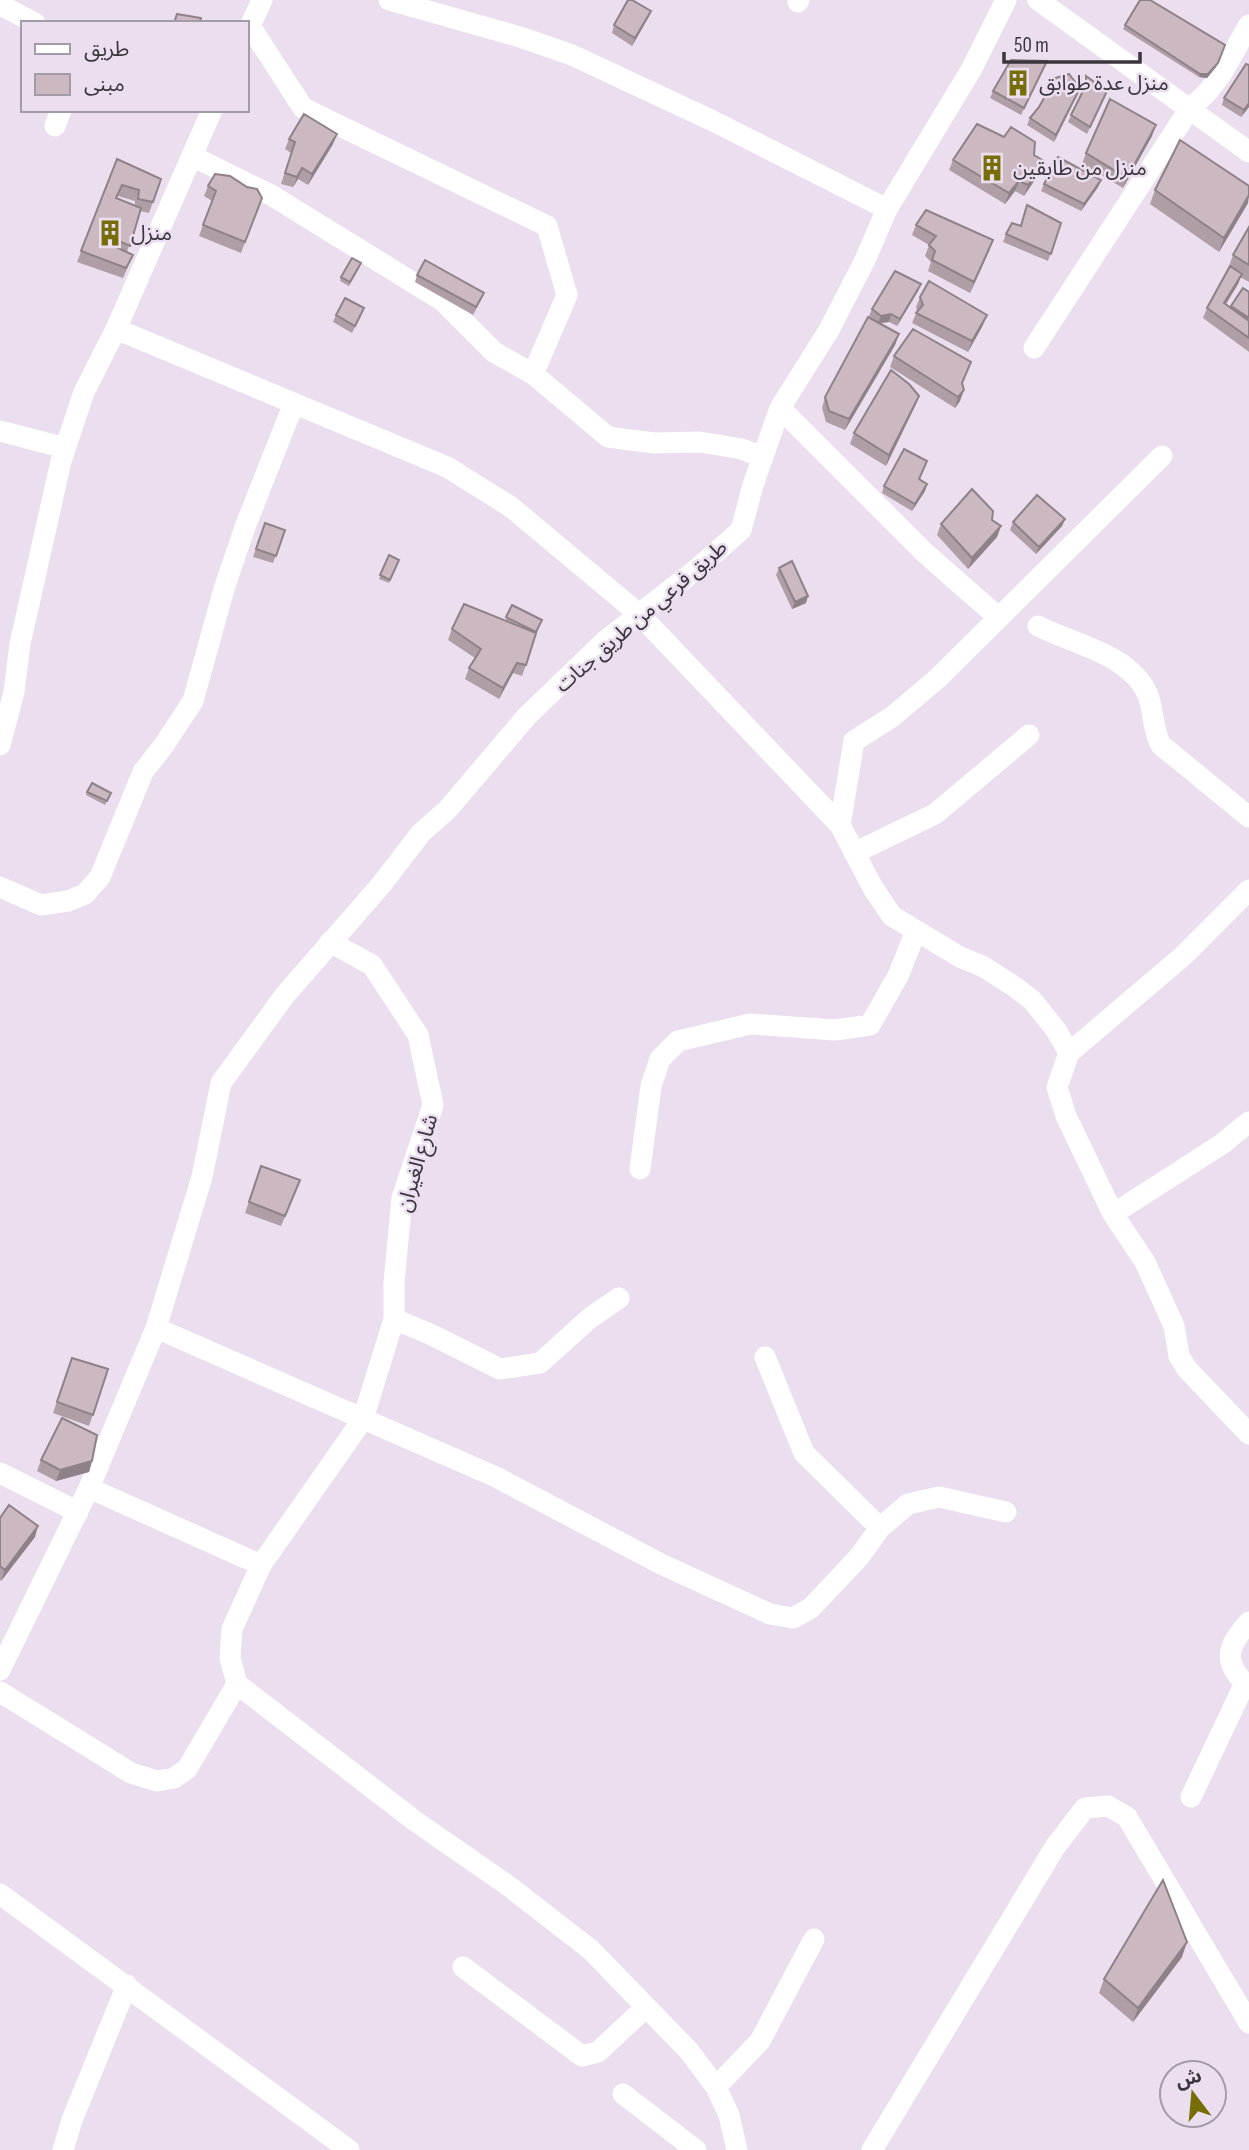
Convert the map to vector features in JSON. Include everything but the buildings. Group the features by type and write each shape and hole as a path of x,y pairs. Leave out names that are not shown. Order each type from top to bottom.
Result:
{"street":[{"path":"262,0 248,30 303,108 547,226 567,295 533,374"},
{"path":"389,0 520,37 572,55 713,121 887,209"},
{"name":"طريق فرعي من طريق جنات","path":"0,1670 89,1488 156,1328 202,1177 221,1083 285,995 381,885 421,833 448,809 527,716 605,641 698,568 741,530 762,457 780,408 829,330 865,260 887,209 971,70 1006,0"},
{"path":"1038,0 1249,152"},
{"path":"0,5 31,21"},
{"path":"1034,348 1190,108 1204,98 1230,62 1249,25"},
{"path":"2,735 14,692 20,644 65,448 84,392 116,329 211,112"},
{"path":"192,156 271,195 443,301 494,352 533,374 608,437 654,443 700,442 742,449 762,457"},
{"path":"116,329 458,474 511,507 639,614 840,825 892,916 960,957 984,967 1032,1000 1056,1030 1069,1053"},
{"path":"0,887 41,905 68,901 85,894 100,877 143,772 193,701 240,540 294,403"},
{"path":"780,408 925,553 999,618"},
{"path":"0,431 65,448"},
{"path":"840,825 854,741 892,717 938,678 1162,456"},
{"path":"1038,626 1115,660 1132,674 1146,691 1154,732 1161,745 1249,817"},
{"path":"854,853 936,814 1029,735"},
{"path":"1248,1433 1186,1370 1180,1356 1174,1326 1144,1262 1113,1214 1066,1116 1058,1087 1069,1053 1183,956 1249,890"},
{"path":"640,1169 651,1086 660,1059 678,1041 750,1024 835,1030 870,1025 898,976 916,931"},
{"name":"شارع الغيران","path":"237,1684 230,1658 232,1629 261,1564 363,1419 394,1319 394,1283 402,1198 433,1105 418,1035 372,965 330,942"},
{"path":"1113,1214 1222,1144 1249,1122"},
{"path":"394,1319 500,1369 540,1363 590,1318 619,1298"},
{"path":"156,1328 496,1477 661,1564 771,1614 793,1618 811,1608 859,1557 880,1528 908,1504 939,1497 1006,1512"},
{"path":"765,1357 804,1453 880,1528"},
{"path":"0,1473 78,1512"},
{"path":"89,1488 261,1564"},
{"path":"1191,1797 1247,1685 1236,1673 1230,1650 1233,1640 1249,1622"},
{"path":"0,1692 131,1773 157,1781 174,1778 187,1769 237,1684 415,1821 510,1886 591,1950 689,2051 716,2087 729,2115 737,2150"},
{"path":"872,2150 1055,1847 1085,1808 1108,1806 1127,1817 1249,2023"},
{"path":"0,1894 349,2150"},
{"path":"716,2087 760,2041 814,1939"},
{"path":"463,1967 582,2056 598,2052 646,2008"},
{"path":"63,2150 72,2120 127,1985"},
{"path":"623,2094 695,2150"}],"place":[{"name":"منزل عدة طوابق","path":"1018,83"},
{"name":"منزل من طابقين","path":"992,168"},
{"name":"منزل","path":"110,233"}]}
